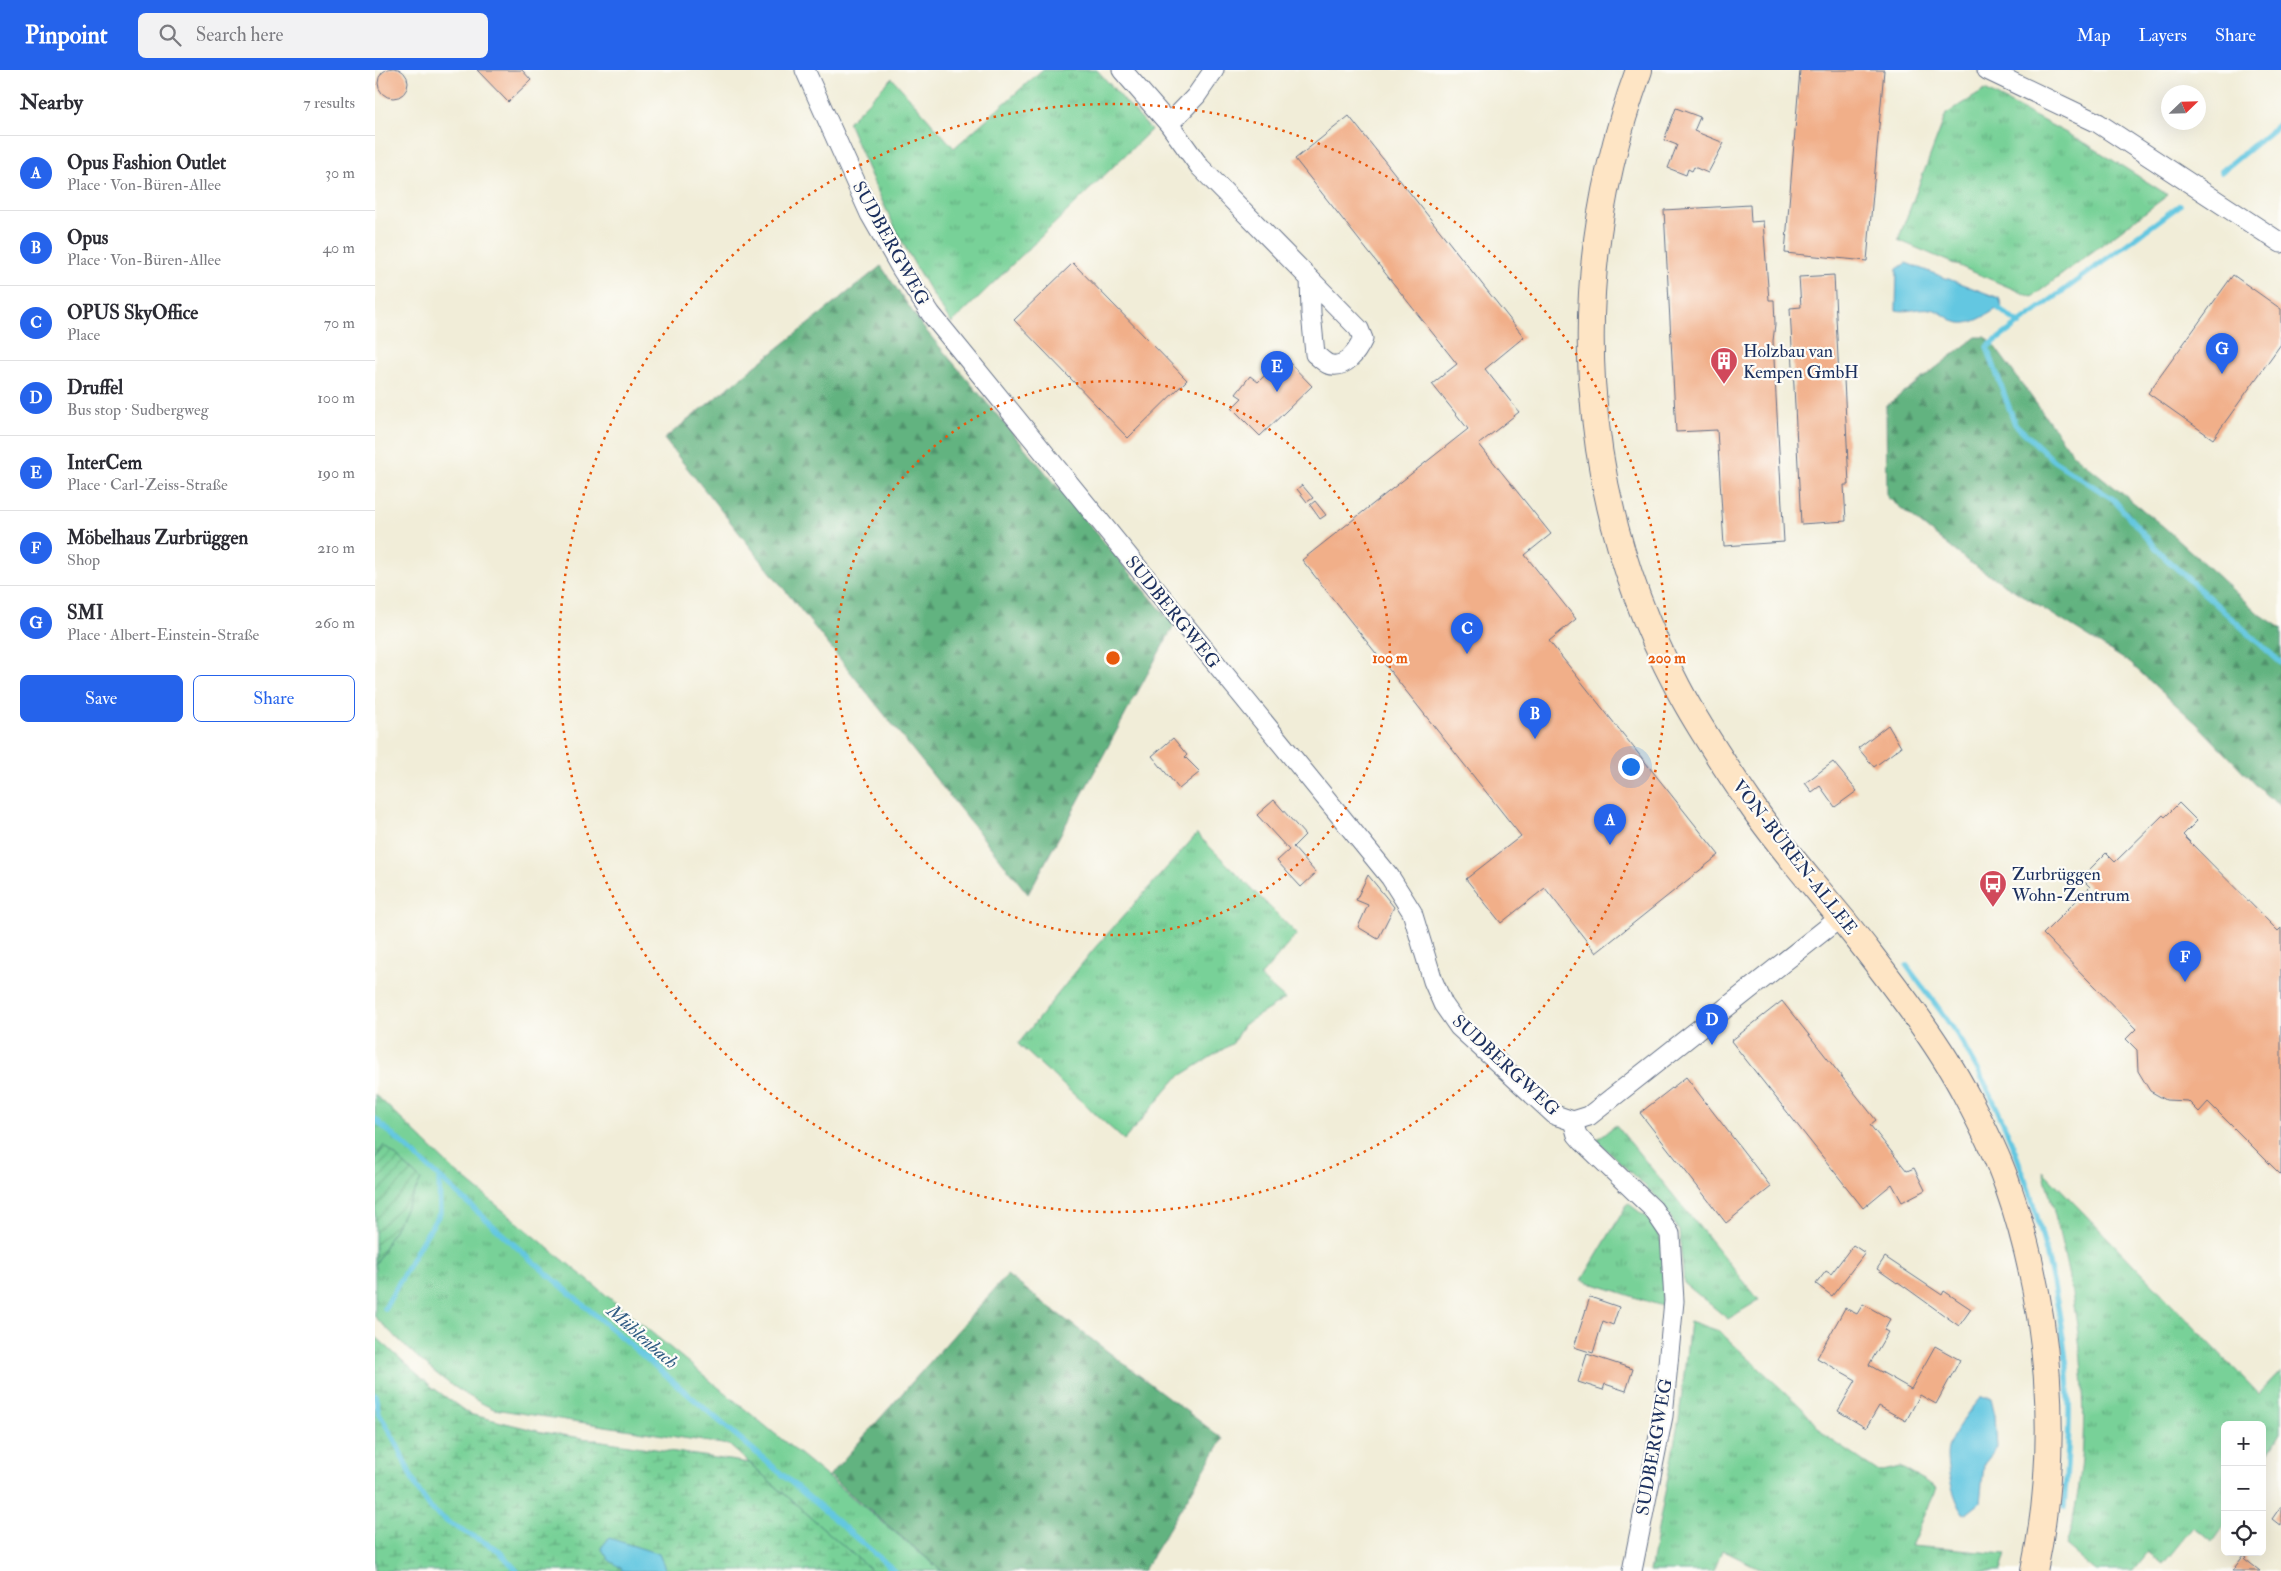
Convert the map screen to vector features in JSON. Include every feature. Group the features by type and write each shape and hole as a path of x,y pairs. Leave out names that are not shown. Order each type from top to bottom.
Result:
{"street":[{"name":"SUDBERGWEG","path":"805,70 870,214 902,270 931,314 1390,876 1412,912 1433,981 1443,1004 1459,1026 1555,1115 1573,1121 1589,1116 1841,917"},
{"path":"1122,70 1169,124 1200,167 1310,279"},
{"path":"1169,124 1196,96 1214,70"},
{"name":"VON-BÜREN-ALLEE","path":"1639,70 1609,169 1597,236 1592,285 1591,357 1595,431 1614,528 1640,608 1678,688 1753,808 1841,917 1921,1024 1965,1092 2007,1182 2035,1284 2044,1339 2048,1392 2047,1446 2040,1544 2035,1571"},
{"path":"1987,70 2098,123 2281,243"},
{"name":"SUDBERGWEG","path":"1573,1121 1577,1135 1583,1142 1653,1209 1670,1234 1674,1302 1663,1416 1632,1571"}],"green space":[{"path":"1042,70 1097,70 1151,130 952,323 921,275 894,226 848,122 892,78 954,148"},
{"path":"1985,90 2087,144 2168,195 2032,297 1898,240 1946,114"},
{"path":"881,266 923,327 1174,625 1028,894 664,439"},
{"path":"1976,337 1986,337 1995,347 2073,454 2164,527 2258,613 2281,628 2281,806 2265,794 2196,723 2130,663 1969,562 1887,497 1886,406"},
{"path":"1197,834 1297,934 1260,977 1285,999 1243,1025 1233,1043 1177,1078 1124,1140 1018,1044 1093,950"},
{"path":"375,1094 455,1171 942,1571 872,1571 729,1445 494,1409 444,1380 375,1317 375,1265 421,1180 384,1145 375,1160"},
{"path":"1616,1125 1759,1300 1728,1319 1684,1283 1679,1231 1661,1201 1596,1140"},
{"path":"384,1145 421,1180 375,1265 375,1160"},
{"path":"2043,1171 2259,1394 2281,1371 2281,1433 2266,1459 2266,1421 2221,1421 2221,1531 2213,1542 2193,1527 2163,1564 2148,1552 2133,1571 2096,1571 2066,1546 2077,1499 2084,1405 2081,1357 2075,1310"},
{"path":"1628,1203 1649,1220 1658,1233 1664,1264 1662,1306 1582,1280"},
{"path":"1007,1275 1223,1439 1143,1571 942,1571 829,1476"},
{"path":"1690,1321 1719,1331 1802,1408 1824,1435 1879,1472 1900,1467 1937,1488 1911,1546 2006,1554 2001,1571 1765,1571 1722,1550 1714,1571 1650,1571 1679,1419"},
{"path":"375,1336 432,1387 469,1414 542,1432 749,1463 872,1571 375,1571"}],"water":[{"path":"1906,263 1999,298 2002,306 1977,320 1964,323 1958,323 1931,309 1896,310 1897,269"},
{"path":"1980,1398 1991,1398 1995,1415 1997,1448 1984,1464 1980,1503 1965,1515 1957,1502 1954,1492 1947,1455 1950,1442 1957,1428"},
{"path":"609,1538 659,1554 665,1568 663,1571 622,1571 621,1568 609,1560 601,1548"}],"building":[{"path":"393,68 404,72 408,83 404,94 393,98 382,94 378,83 382,72"},
{"path":"477,70 522,70 531,80 508,102"},
{"path":"1800,70 1884,70 1867,261 1785,253"},
{"path":"1676,108 1700,117 1694,131 1724,143 1708,173 1694,167 1692,171 1688,169 1686,175 1668,168 1677,145 1664,140"},
{"path":"1349,116 1524,337 1485,369 1519,412 1479,444 1551,534 1525,555 1576,619 1549,641 1719,855 1596,953 1545,888 1501,923 1466,879 1521,836 1302,560 1468,429 1432,384 1457,364 1295,159"},
{"name":"Holzbau van Kempen GmbH","path":"1750,205 1751,222 1763,221 1769,300 1774,300 1775,324 1773,341 1784,542 1724,546 1717,430 1676,432 1664,210"},
{"path":"1073,263 1187,380 1128,438 1014,320"},
{"path":"1834,275 1839,379 1844,379 1849,485 1844,485 1846,521 1801,524 1790,308 1801,307 1799,277"},
{"path":"2233,275 2281,309 2281,344 2213,439 2148,393"},
{"path":"1284,357 1312,386 1260,436 1232,408 1242,398 1236,394 1250,376 1258,382"},
{"path":"1302,485 1313,498 1307,502 1297,489"},
{"path":"1315,501 1326,515 1320,519 1310,505"},
{"path":"1888,725 1901,747 1874,767 1858,748"},
{"path":"1173,738 1187,755 1185,757 1200,772 1179,789 1152,756"},
{"path":"1833,762 1857,791 1835,807 1820,786 1812,792 1805,783"},
{"path":"1274,800 1305,835 1293,847 1316,873 1301,887 1277,861 1289,850 1257,815"},
{"path":"2179,803 2197,821 2183,835 2278,931 2281,928 2281,1175 2208,1102 2199,1112 2188,1101 2166,1100 2150,1091 2138,1071 2137,1050 2126,1039 2136,1029 2043,934 2090,887 2081,878 2106,853 2115,862 2163,815 2165,817"},
{"path":"1368,875 1394,907 1378,939 1358,927 1368,905 1356,900"},
{"path":"1782,1001 1876,1120 1870,1125 1907,1171 1914,1168 1925,1190 1902,1202 1892,1184 1863,1208 1731,1041"},
{"path":"1686,1077 1771,1187 1726,1223 1640,1113"},
{"path":"1853,1245 1865,1253 1832,1296 1816,1284 1826,1271 1831,1274"},
{"path":"1885,1257 1942,1295 1944,1291 1971,1309 1959,1326 1877,1269"},
{"path":"1590,1297 1619,1307 1613,1325 1603,1321 1593,1353 1574,1347"},
{"path":"1863,1304 1890,1319 1884,1330 1888,1332 1869,1365 1911,1389 1935,1346 1960,1360 1936,1404 1920,1395 1906,1421 1879,1406 1866,1428 1838,1411 1856,1380 1817,1358 1845,1308 1857,1314"},
{"path":"1587,1354 1633,1369 1626,1391 1605,1384 1603,1390 1578,1382"},
{"path":"2281,1506 2281,1526 2272,1519"},
{"path":"2243,1556 2246,1556 2247,1557 2245,1559 2260,1571 2232,1571"}],"waterway":[{"path":"2221,172 2281,123"},
{"path":"2180,205 1987,347 2015,424 2054,461 2113,499 2164,557 2281,663"},
{"path":"1998,308 2020,324"},
{"path":"1907,966 1954,1030 1988,1089 2020,1165 2033,1205 2054,1286 2067,1368 2069,1420 2064,1507"},
{"name":"Mühlenbach","path":"375,1119 531,1260 895,1571"},
{"path":"385,1308 440,1213 439,1177"},
{"path":"375,1395 379,1413 396,1443 416,1487 431,1509 449,1523 498,1550 517,1571"}],"place":[{"name":"SMI","path":"2222,374"},
{"name":"Holzbau van Kempen GmbH","path":"1724,385"},
{"name":"InterCem","path":"1277,392"},
{"name":"OPUS SkyOffice","path":"1467,654"},
{"name":"Opus","path":"1535,739"},
{"name":"Opus Fashion Outlet","path":"1610,845"},
{"name":"Zurbrüggen Wohn-Zentrum","path":"1993,908"},
{"name":"Möbelhaus Zurbrüggen","path":"2185,982"},
{"name":"Druffel","path":"1712,1045"}]}
